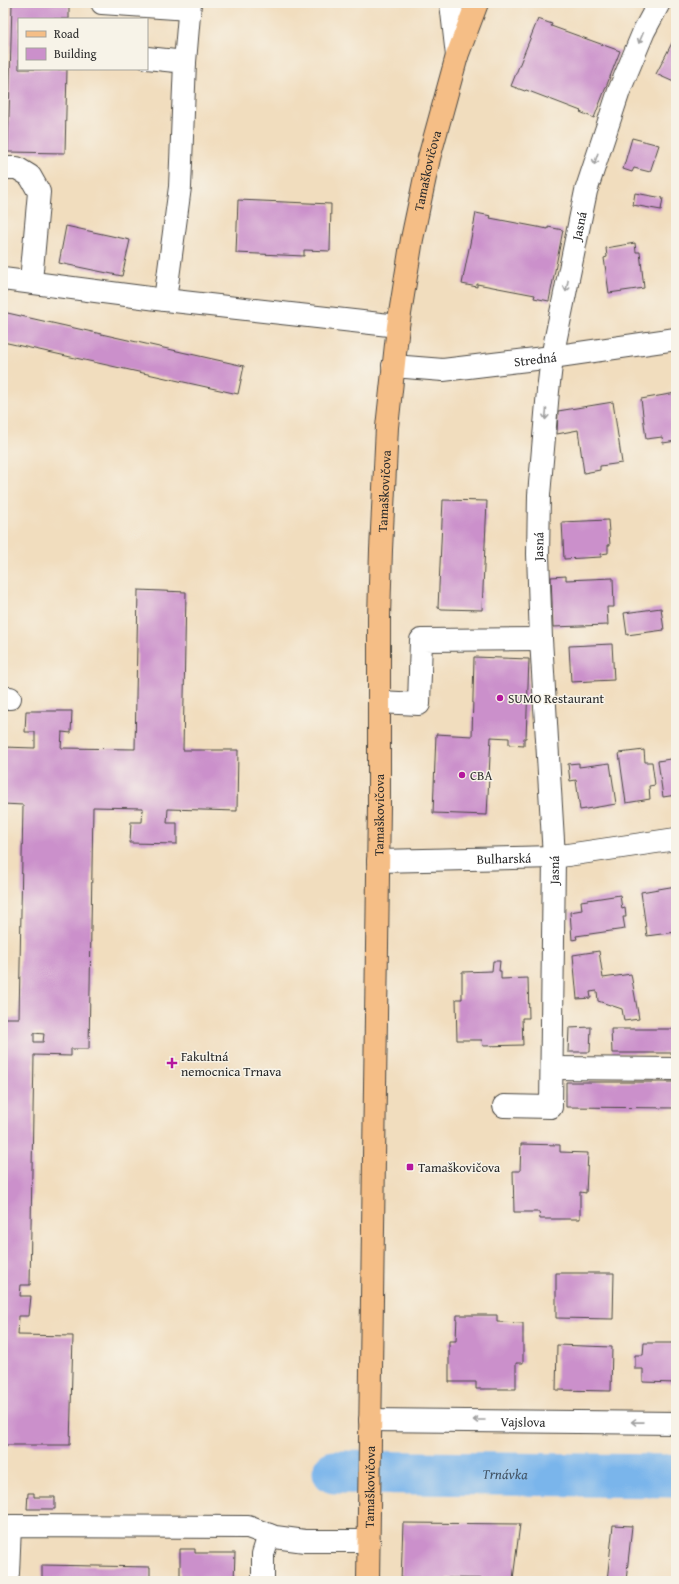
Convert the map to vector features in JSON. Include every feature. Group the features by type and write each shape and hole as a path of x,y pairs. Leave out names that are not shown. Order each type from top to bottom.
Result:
{"main road":[{"path":"457,56 461,3"},
{"name":"Tamaškovičova","path":"368,1581 381,550 388,427 398,326 412,239 429,158 457,56 477,3"},
{"name":"Tamaškovičova","path":"457,56 493,3"}],"street":[{"path":"97,18 98,3"},
{"path":"102,3 189,6 185,62 180,187 165,300"},
{"path":"451,3 457,56"},
{"name":"Jasná","path":"504,1106 551,1107 554,857 541,639 538,554 539,495 552,357 586,190 619,91 644,31 659,3"},
{"path":"148,58 185,62"},
{"path":"3,168 17,168 30,176 39,192 31,281"},
{"path":"3,278 165,300 398,326"},
{"name":"Stredná","path":"393,366 443,370 552,357 676,339"},
{"path":"379,702 419,704 421,640 541,639"},
{"name":"Bulharská","path":"378,861 554,857 676,839"},
{"path":"552,1068 676,1069"},
{"name":"Vajslova","path":"370,1427 676,1423"},
{"path":"8,1573 6,1526 248,1528 269,1535 305,1541 369,1541"},
{"path":"263,1581 264,1554 269,1535"}],"building":[{"path":"12,3 69,3 69,18 18,18 18,70 67,70 65,153 8,152"},
{"path":"538,19 552,24 551,26 620,51 594,118 580,112 581,111 526,90 525,91 511,86"},
{"path":"673,41 676,42 676,83 656,74"},
{"path":"632,138 659,145 650,172 634,168 632,172 623,169"},
{"path":"635,193 663,198 661,210 633,205"},
{"path":"238,200 331,204 330,251 304,250 304,256 236,253"},
{"path":"476,213 491,216 490,218 548,229 548,227 563,230 549,301 534,298 535,295 477,284 477,287 462,284"},
{"path":"66,226 130,240 122,276 59,263"},
{"path":"635,243 636,252 640,252 644,288 609,293 604,258 607,257 606,248"},
{"path":"3,312 244,366 238,394 3,342"},
{"path":"676,393 676,441 663,443 662,437 646,439 641,399"},
{"path":"613,402 622,463 600,466 600,470 584,473 578,430 557,434 558,411"},
{"path":"443,500 487,501 482,610 438,608"},
{"path":"608,520 610,545 608,545 608,553 601,554 601,557 564,559 562,522"},
{"path":"566,576 566,580 613,578 614,607 607,607 608,625 553,627 551,577"},
{"path":"138,590 186,592 183,750 238,750 237,811 168,809 167,823 177,823 177,844 130,843 131,822 142,822 143,808 93,807 89,1049 71,1049 71,1056 34,1055 30,1285 21,1285 20,1296 31,1296 29,1316 19,1316 18,1335 73,1336 70,1445 3,1445 3,1018 19,1018 23,805 3,804 3,747 35,748 35,732 25,732 26,711 72,711 71,733 62,732 61,748 135,749","holes":["34,1033 44,1034 43,1042 34,1042"]},
{"path":"661,608 664,630 627,635 624,613"},
{"path":"612,644 614,680 571,682 569,646"},
{"path":"474,657 529,659 526,738 524,738 524,746 509,745 509,738 491,737 487,815 433,813 436,734 472,736"},
{"path":"644,750 645,762 652,762 655,785 649,786 650,799 626,803 619,753"},
{"path":"676,758 676,795 663,797 658,761"},
{"path":"579,763 579,767 610,763 616,804 580,810 576,780 570,781 568,764"},
{"path":"676,886 676,932 647,936 641,892"},
{"path":"620,895 622,909 625,908 626,917 623,917 625,929 576,936 577,939 572,940 570,912 582,910 581,901"},
{"path":"599,951 603,978 631,974 639,1019 624,1021 622,1009 598,1001 597,991 590,992 591,998 577,999 573,955"},
{"path":"493,961 500,961 499,971 501,971 501,979 528,978 529,1018 522,1018 523,1045 483,1046 482,1040 457,1040 456,999 462,999 462,972 492,971"},
{"path":"591,1027 590,1052 568,1052 569,1028"},
{"path":"611,1029 676,1029 676,1053 612,1053"},
{"path":"566,1082 676,1082 676,1108 566,1107"},
{"path":"521,1144 560,1145 560,1152 588,1153 586,1193 580,1192 580,1219 540,1219 539,1212 514,1212 513,1171 520,1171"},
{"path":"556,1273 614,1273 613,1319 556,1318"},
{"path":"457,1315 497,1315 497,1322 523,1323 523,1363 516,1363 516,1389 476,1389 476,1382 449,1382 449,1341 456,1341"},
{"path":"644,1343 676,1343 676,1383 643,1382 643,1369 635,1369 635,1355 643,1355"},
{"path":"557,1345 612,1347 611,1391 556,1390"},
{"path":"28,1493 34,1493 34,1497 55,1497 55,1509 27,1509"},
{"path":"403,1523 520,1524 513,1579 447,1578 447,1581 401,1581"},
{"path":"613,1525 632,1526 626,1581 607,1581"},
{"path":"180,1549 195,1549 195,1553 235,1553 234,1581 180,1581"},
{"path":"42,1565 150,1567 150,1581 42,1581"}],"waterway":[{"name":"Trnávka","path":"334,1472 676,1476"}],"place":[{"name":"SUMO Restaurant","path":"500,698"},
{"name":"CBA","path":"462,775"},
{"name":"Fakultná nemocnica Trnava","path":"172,1063"},
{"name":"Tamaškovičova","path":"410,1167"}]}
